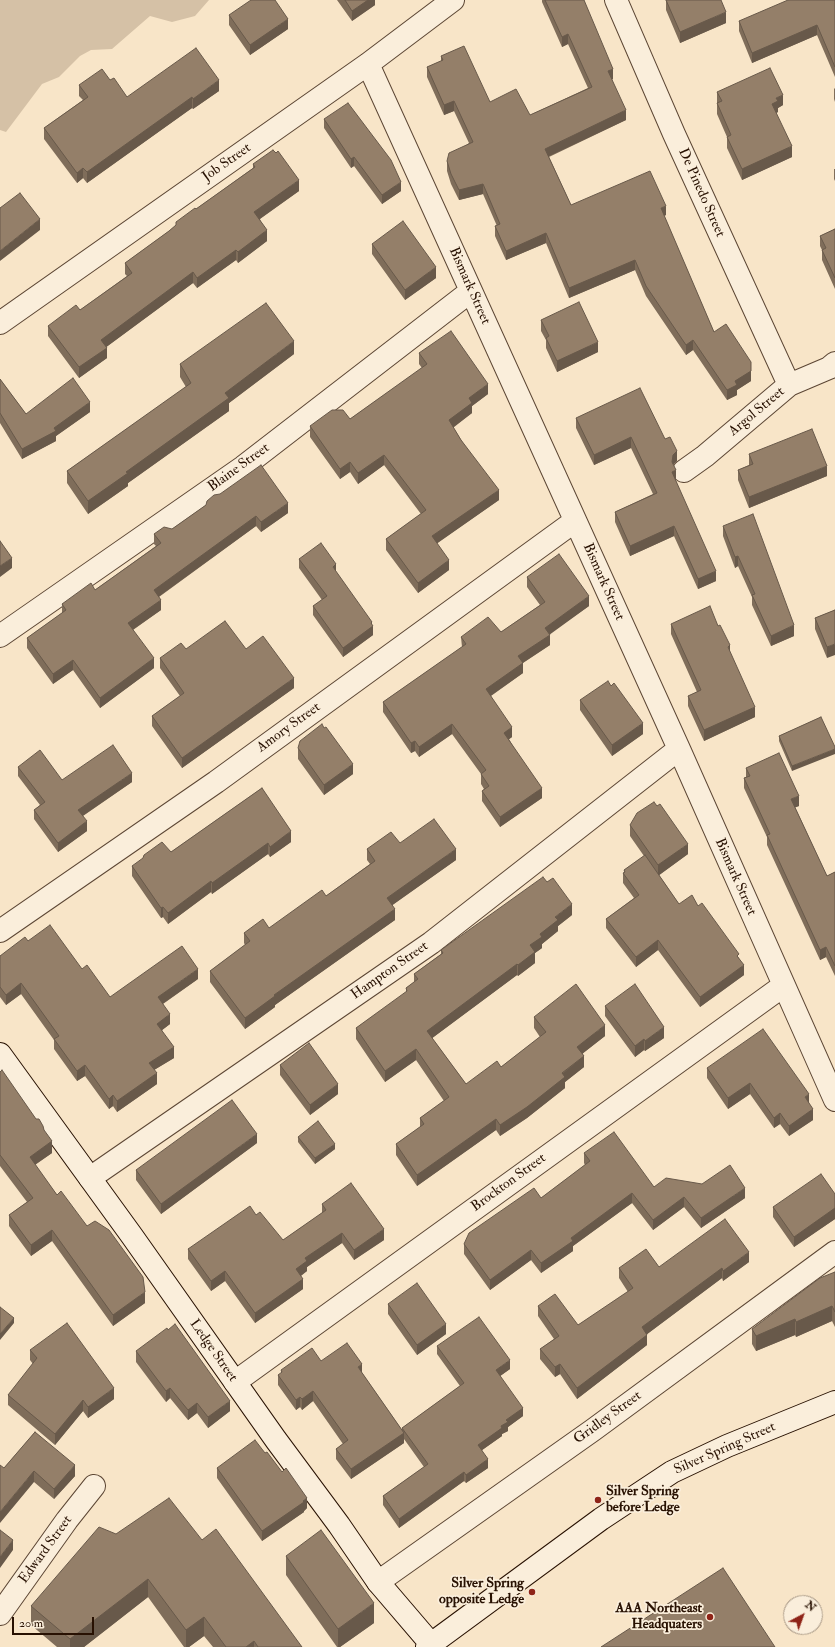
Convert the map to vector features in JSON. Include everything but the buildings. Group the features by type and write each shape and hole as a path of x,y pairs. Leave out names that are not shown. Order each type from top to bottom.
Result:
{"street":[{"name":"Job Street","path":"0,323 368,64 453,0"},
{"name":"De Pinedo Street","path":"616,0 674,134 789,385"},
{"name":"Bismark Street","path":"368,64 679,749 783,986 835,1100"},
{"name":"Blaine Street","path":"0,636 243,467 470,291"},
{"name":"Argol Street","path":"684,471 789,385 833,371"},
{"name":"Amory Street","path":"0,931 216,782 575,521"},
{"name":"Hampton Street","path":"90,1178 431,943 679,749"},
{"name":"Brockton Street","path":"235,1382 783,986"},
{"name":"Ledge Street","path":"0,1054 339,1525 378,1582 429,1645"},
{"name":"Gridley Street","path":"378,1582 593,1430 835,1252"},
{"name":"Silver Spring Street","path":"429,1645 601,1519 672,1472 727,1446 835,1402"},
{"name":"Edward Street","path":"0,1614 67,1520 94,1486"}],"shaded area":[{"path":"0,0 209,0 195,16 172,22 150,16 112,49 91,50 80,56 59,77 42,84 6,132 0,130"}],"place":[{"name":"Silver Spring before Ledge","path":"598,1500"},
{"name":"Silver Spring opposite Ledge","path":"532,1592"},
{"name":"AAA Northeast Headquaters","path":"710,1617"}]}
